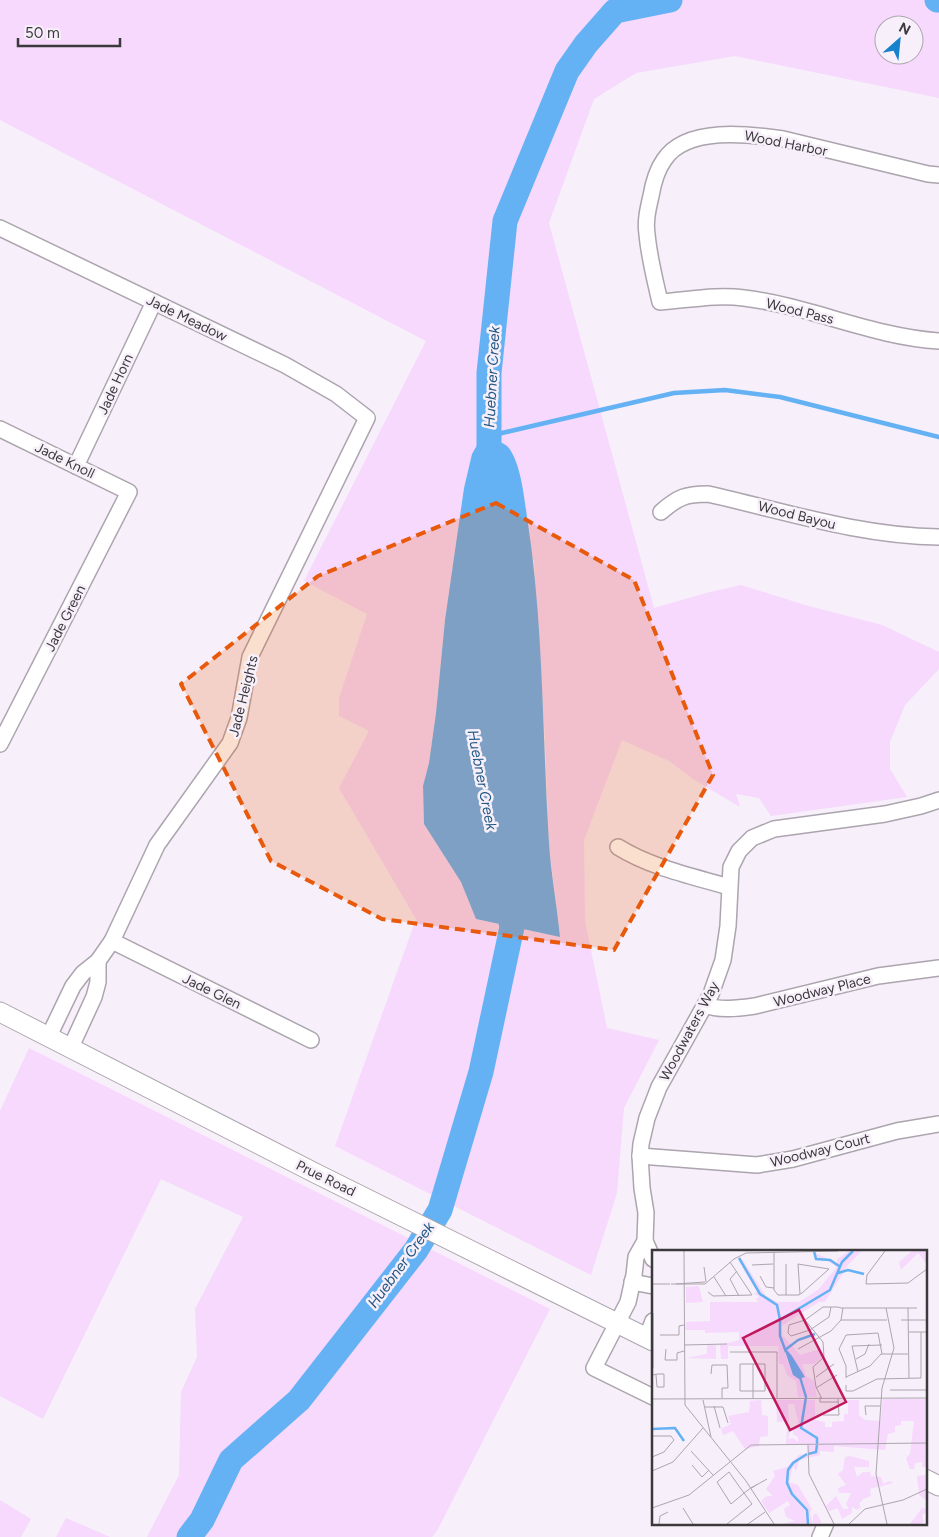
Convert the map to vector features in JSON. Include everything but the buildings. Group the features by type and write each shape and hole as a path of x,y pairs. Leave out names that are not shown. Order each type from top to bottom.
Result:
{"main road":[{"name":"Prue Road","path":"0,1012 309,1170 513,1271 618,1322 651,1333"},
{"path":"926,1480 939,1486"}],"street":[{"name":"Wood Harbor","path":"660,302 646,233 646,219 653,187 664,160 671,152 685,143 696,138 725,135 761,136 783,139 939,175"},
{"name":"Jade Meadow","path":"0,228 285,365 336,394 367,418"},
{"name":"Wood Pass","path":"660,302 725,297 744,298 922,340 939,341"},
{"name":"Jade Horn","path":"76,466 154,302"},
{"name":"Jade Heights","path":"49,1036 82,973 98,961 112,942 156,845 230,743 239,718 250,657 367,418"},
{"name":"Jade Knoll","path":"0,429 129,492"},
{"name":"Jade Green","path":"0,744 129,492"},
{"name":"Wood Bayou","path":"661,512 673,501 689,494 708,494 835,525 898,534 939,537"},
{"name":"Woodwaters Way","path":"652,1257 645,1241 646,1213 642,1188 641,1144 647,1118 659,1087 711,994 723,960 728,926 731,867 739,851 752,838 774,829 884,814 939,800"},
{"path":"618,847 648,862 729,887"},
{"name":"Jade Glen","path":"112,942 311,1040"},
{"path":"71,1047 94,997 98,982 98,961"},
{"name":"Woodway Place","path":"705,1005 737,1008 755,1006 878,976 939,968"},
{"path":"69,995 90,1006"},
{"name":"Woodway Court","path":"640,1156 757,1165 793,1159 897,1130 939,1124"},
{"name":"Woodwaters Way","path":"645,1241 636,1257 628,1302 594,1368 652,1397"},
{"path":"632,1282 652,1286"},
{"path":"820,1537 826,1524"}],"highlighted area":[{"path":"496,503 634,580 713,775 614,950 382,919 271,861 181,684 318,576"}],"shaded area":[{"path":"0,0 939,0 939,98 735,56 636,73 594,99 549,223 654,608 741,585 805,605 882,625 939,652 939,669 905,705 890,742 890,769 907,797 771,816 759,798 736,794 740,807 693,779 669,761 622,740 584,840 585,921 607,1028 659,1040 624,1108 617,1193 591,1275 335,1146 416,919 339,788 369,731 339,716 339,698 367,614 304,581 426,341 0,120","holes":["472,454 534,561 545,738 549,844 560,937 476,919 461,882 424,824 423,786 429,763 436,713 445,620 464,488"]},
{"path":"29,1048 550,1309 437,1531 432,1537 147,1537 179,1475 181,1392 197,1357 195,1309 243,1217 161,1179 43,1419 0,1396 0,1111"},
{"path":"0,1500 31,1519 21,1537 0,1537"},
{"path":"66,1518 110,1537 56,1537"}],"water":[{"path":"480,440 500,442 509,448 519,472 523,490 537,598 549,843 560,937 476,919 461,882 424,824 423,786 429,763 436,713 445,620 464,488 472,454"}],"waterway":[{"path":"615,11 618,0"},
{"name":"Huebner Creek","path":"489,475 489,373 505,221 567,71 586,44 615,11 670,0"},
{"path":"489,436 674,393 725,390 780,397 939,437"},
{"name":"Huebner Creek","path":"189,1537 202,1520 231,1460 299,1400 416,1250 440,1210 481,1072 512,927 505,893"}]}
